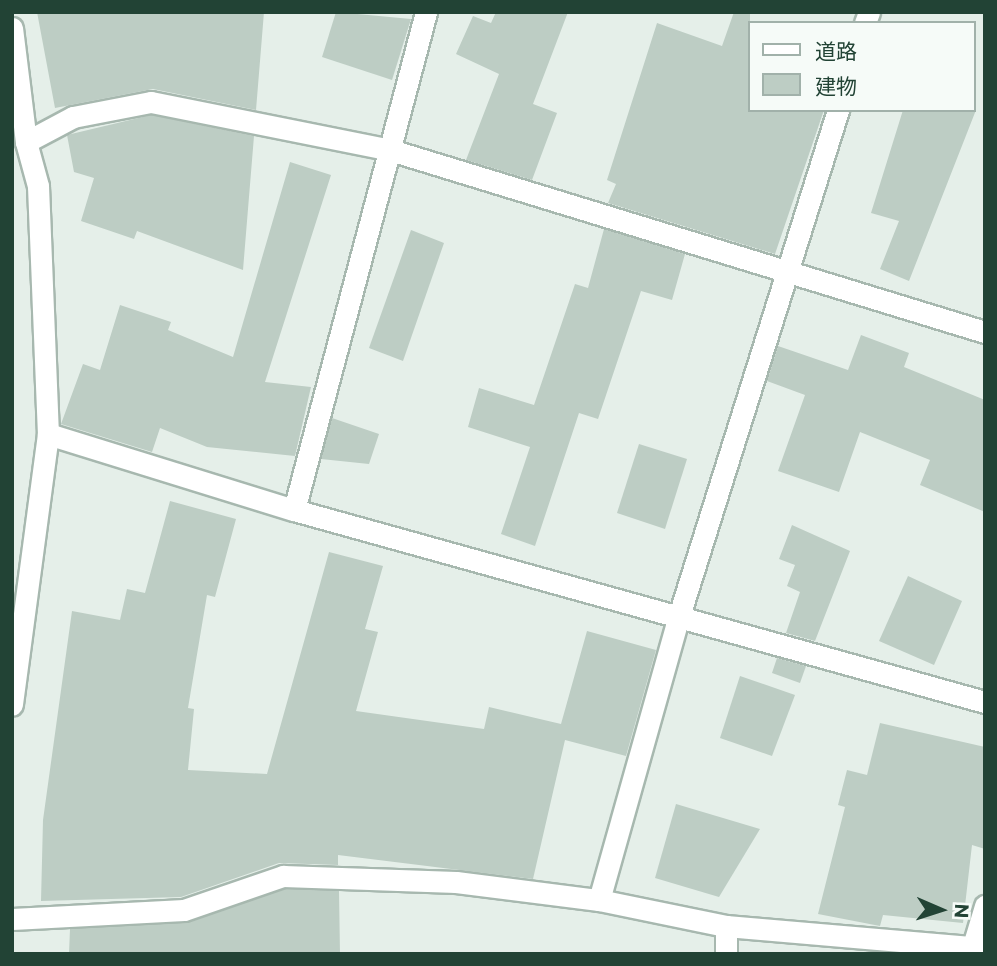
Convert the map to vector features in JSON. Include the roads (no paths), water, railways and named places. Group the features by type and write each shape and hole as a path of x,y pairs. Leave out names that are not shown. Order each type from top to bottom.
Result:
{"street":[{"path":"294,510 387,149 426,12"},
{"path":"12,28 26,142 38,186 48,434 14,663 12,705"},
{"path":"26,142 73,117 151,102 387,149 786,276 985,332"},
{"path":"599,900 678,619 837,112"},
{"path":"48,434 294,510 678,619 985,702"},
{"path":"12,919 184,910 283,876 456,882 599,900 726,926 979,947 985,906"},
{"path":"726,926 726,954"}]}
